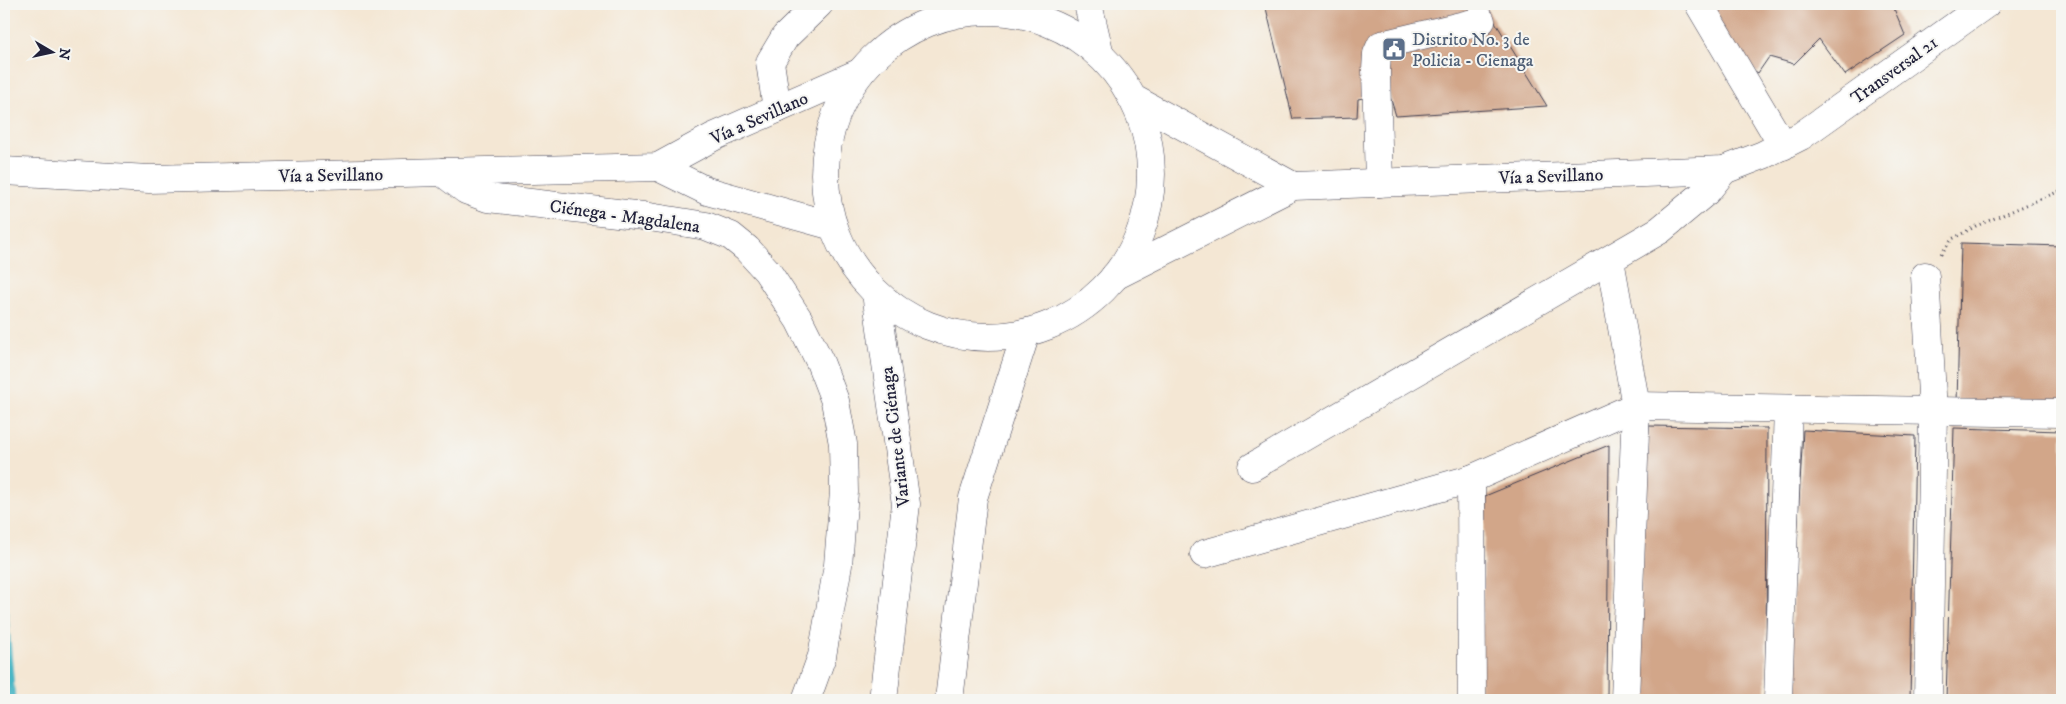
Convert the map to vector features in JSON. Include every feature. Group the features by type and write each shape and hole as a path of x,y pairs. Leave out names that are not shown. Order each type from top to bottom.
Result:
{"main road":[{"path":"777,109 770,62 785,37 819,4"},
{"path":"1088,4 1100,55"},
{"path":"1698,4 1792,141"},
{"name":"Transversal 21","path":"1792,141 1986,4"},
{"path":"977,11 1003,11 1021,14 1055,25 1078,38 1100,55 1118,75 1132,98 1143,123 1149,149 1150,176 1148,203 1141,229 1130,254 1115,276 1097,296 1075,312 1051,325 1026,333 999,338 972,337 946,332 921,323 897,310 876,293 858,273 844,250 833,226 827,199 825,172 828,145 834,119 846,95 861,72 879,52 928,14 950,15 977,11"},
{"path":"1379,183 1376,70 1377,54 1381,45 1481,21"},
{"name":"Vía a Sevillano","path":"8,171 149,179 658,167 713,138 861,72"},
{"path":"1132,98 1293,186"},
{"name":"Vía a Sevillano","path":"1115,276 1293,186 1724,170 1763,156 1792,141"},
{"name":"Vía a Sevillano","path":"658,167 707,191 833,226"},
{"path":"1252,467 1660,230 1707,191 1724,170"},
{"name":"Ciénega - Magdalena","path":"442,172 466,190 488,198 643,216 706,226 731,236 747,249 767,271 799,320 820,362 835,400 843,444 844,492 838,565 822,656 806,700"},
{"path":"1610,260 1636,406 1625,700"},
{"path":"1924,276 1933,411 1928,700"},
{"name":"Variante de Ciénaga","path":"876,293 906,504 884,700"},
{"path":"949,700 974,498 1026,333"},
{"path":"1204,554 1471,479 1636,406 2062,412"},
{"path":"1778,700 1788,409"},
{"path":"1471,479 1472,700"}],"path":[{"path":"1924,276 1952,239 2062,190"}],"building":[{"name":"Distrito No. 3 de Policia - Cienaga","path":"1265,4 1484,4 1547,106 1396,116 1389,93 1358,99 1357,117 1293,119"},
{"path":"1705,4 1892,4 1905,35 1845,75 1819,39 1794,64 1769,57 1758,73 1741,62"},
{"path":"1961,243 2062,246 2062,406 1957,403"},
{"path":"1649,426 1767,428 1766,700 1634,700"},
{"path":"1954,428 2062,431 2062,700 1946,700"},
{"path":"1803,430 1915,436 1910,700 1788,700"},
{"path":"1609,445 1607,700 1480,700 1485,496"}],"waterway":[{"path":"4,614 11,700"}],"place":[{"name":"Distrito No. 3 de Policia - Cienaga","path":"1394,49"}]}
